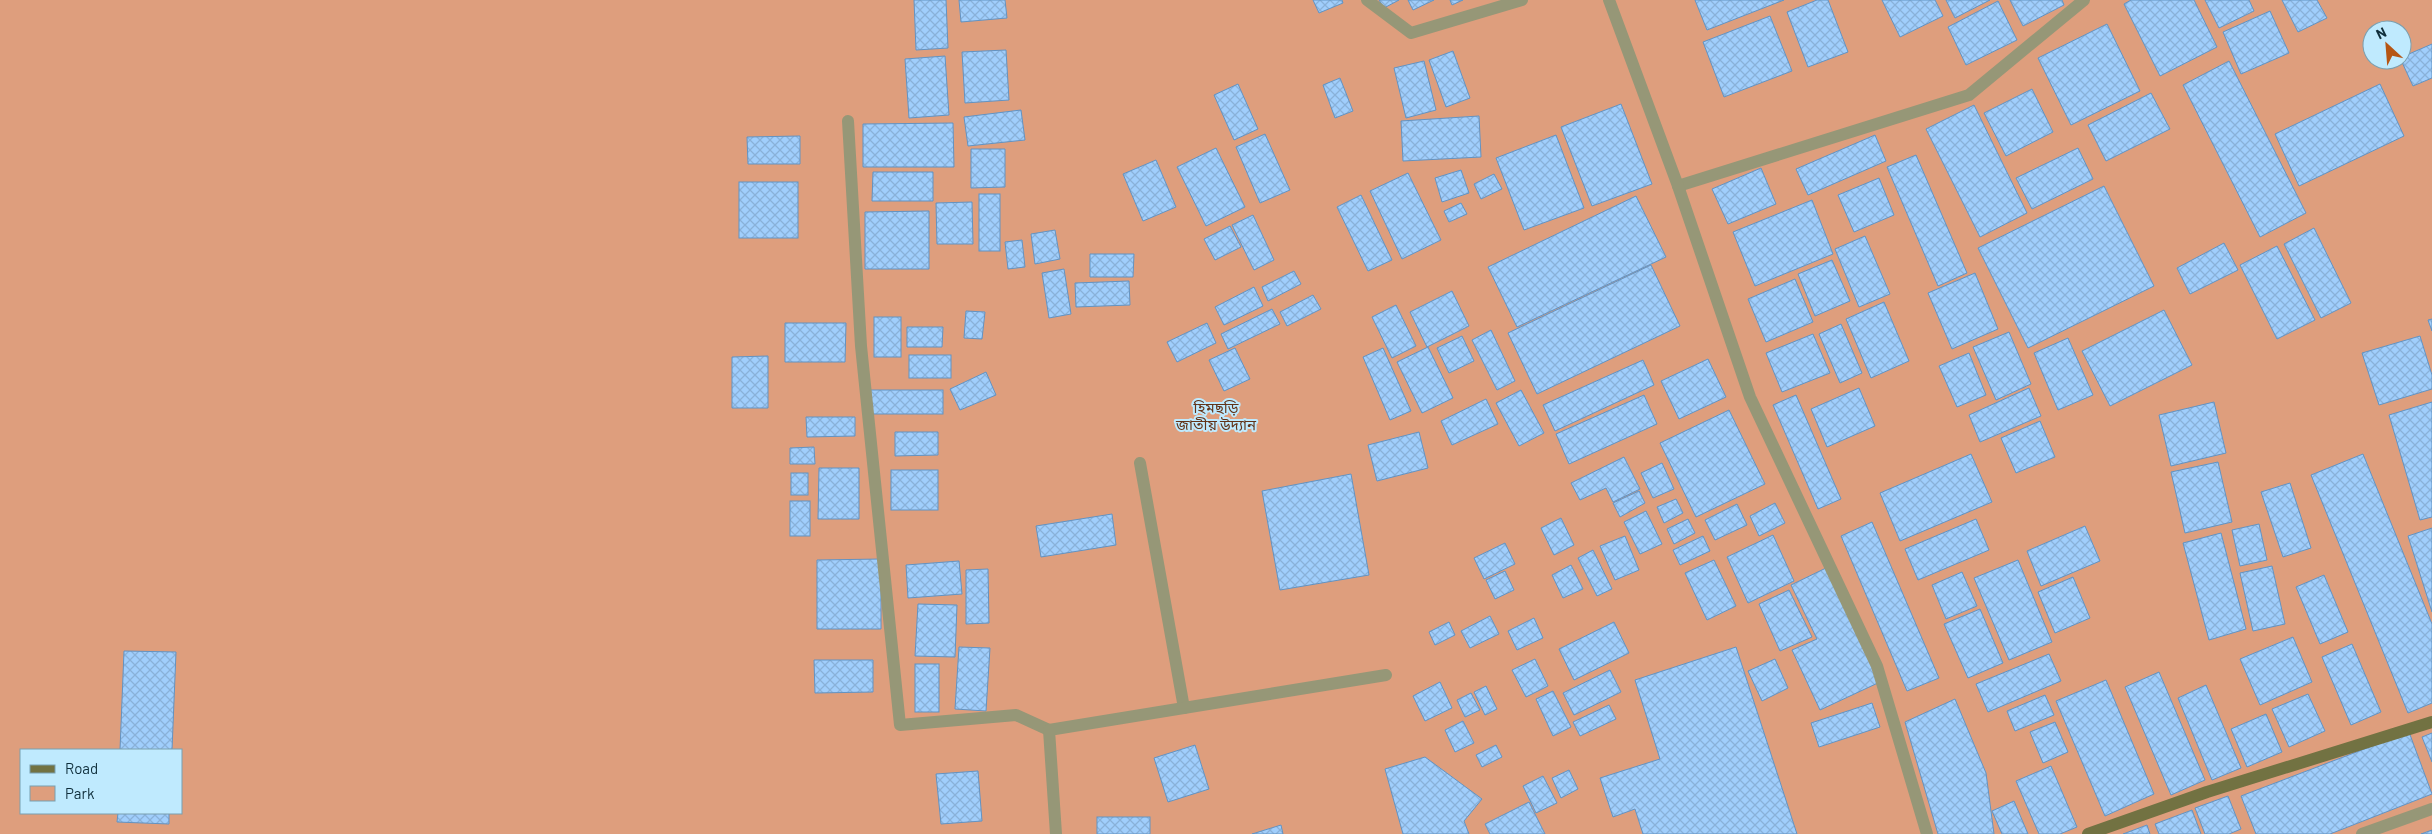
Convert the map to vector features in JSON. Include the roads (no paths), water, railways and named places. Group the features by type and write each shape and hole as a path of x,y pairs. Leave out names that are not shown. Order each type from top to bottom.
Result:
{"street":[{"path":"1367,0 1411,34 1522,0"},
{"path":"1609,0 1678,186 1750,397 1877,666 1927,834"},
{"path":"1678,186 1969,94 2084,0"},
{"path":"848,121 861,346 900,725 1016,715 1049,730 1386,675"},
{"path":"1140,464 1184,708"},
{"path":"2088,834 2207,792 2432,722"},
{"path":"1049,730 1056,834"},
{"path":"2362,834 2432,809"}],"park label":[{"name":"হিমছড়ি জাতীয় উদ্যান","path":"1216,416"}]}
